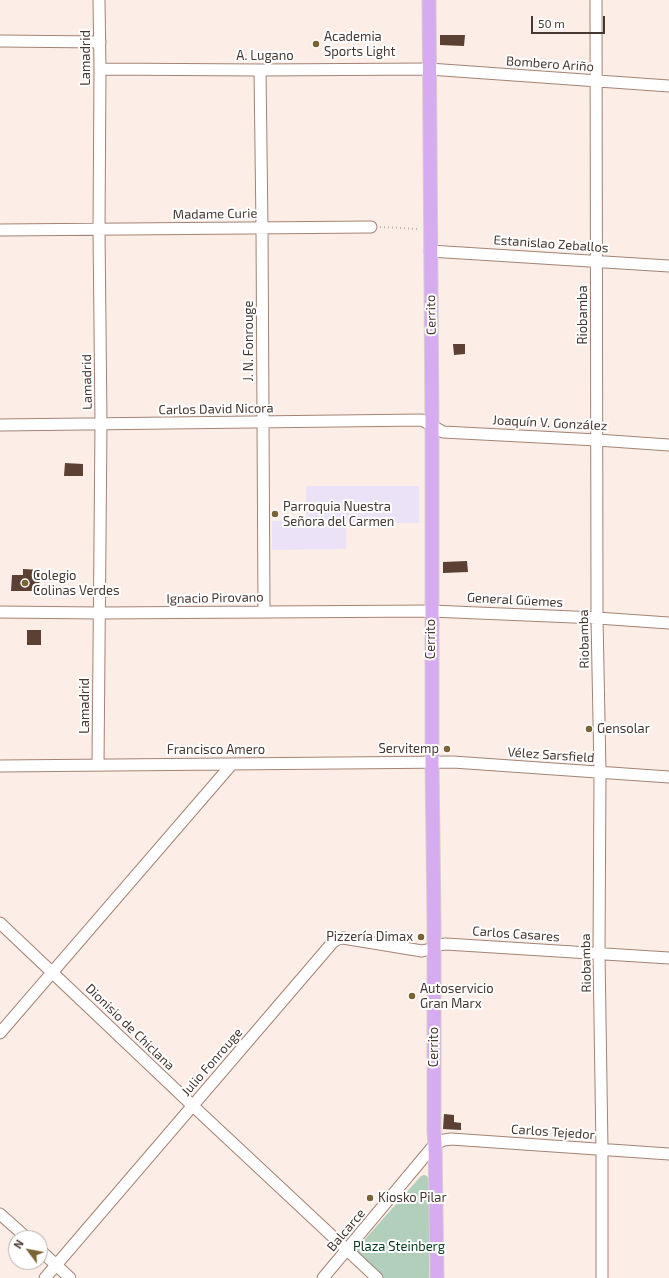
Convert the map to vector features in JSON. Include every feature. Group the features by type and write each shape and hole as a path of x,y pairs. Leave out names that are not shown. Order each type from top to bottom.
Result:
{"main road":[{"name":"Cerrito","path":"429,0 434,1132 437,1278"}],"street":[{"name":"Lamadrid","path":"98,765 101,424 99,0"},
{"name":"Riobamba","path":"596,0 597,618 600,772 599,954 602,1278"},
{"path":"0,41 100,42"},
{"name":"A. Lugano","path":"100,69 429,69"},
{"name":"Bombero Ariño","path":"429,69 669,86"},
{"name":"J. N. Fonrouge","path":"260,70 264,611"},
{"name":"Madame Curie","path":"0,230 371,227"},
{"name":"Estanislao Zeballos","path":"430,251 669,266"},
{"name":"Carlos David Nicora","path":"0,425 422,420 432,425"},
{"name":"Joaquín V. González","path":"432,425 443,432 669,445"},
{"name":"Ignacio Pirovano","path":"0,612 99,613 431,611"},
{"name":"General Güemes","path":"431,611 597,618 669,623"},
{"name":"Francisco Amero","path":"0,766 432,762"},
{"name":"Vélez Sarsfield","path":"432,762 453,762 669,777"},
{"path":"0,1033 232,764"},
{"name":"Dionisio de Chiclana","path":"0,923 377,1278"},
{"name":"Julio Fonrouge","path":"44,1278 333,942 343,938 422,951 434,948"},
{"name":"Carlos Casares","path":"434,948 438,945 446,944 669,958"},
{"name":"Carlos Tejedor","path":"435,1144 451,1139 669,1154"},
{"name":"Balcarce","path":"323,1278 435,1144"},
{"path":"0,1214 18,1230"},
{"path":"48,1258 70,1278"}],"path":[{"path":"371,227 430,229"}],"shaded area":[{"path":"306,486 419,486 419,523 346,523 346,549 272,550 272,521 306,520"}],"green space":[{"name":"Plaza Steinberg","path":"421,1176 427,1176 429,1180 429,1278 382,1278 357,1255 356,1251"}],"building":[{"path":"440,35 465,35 464,46 440,45"},
{"path":"453,344 465,344 465,354 454,355"},
{"path":"65,463 83,464 83,476 64,476"},
{"path":"467,561 468,572 443,573 443,562"},
{"name":"Colegio Colinas Verdes","path":"23,569 40,570 39,591 11,591 12,575 23,575"},
{"path":"27,630 41,630 41,645 27,645"},
{"path":"444,1114 454,1115 454,1122 461,1123 461,1130 443,1129"}],"place":[{"name":"Academia Sports Light","path":"316,44"},
{"name":"Parroquia Nuestra Señora del Carmen","path":"275,514"},
{"name":"Colegio Colinas Verdes","path":"25,583"},
{"name":"Gensolar","path":"589,729"},
{"name":"Servitemp","path":"447,749"},
{"name":"Pizzería Dimax","path":"421,937"},
{"name":"Autoservicio Gran Marx","path":"412,996"},
{"name":"Kiosko Pilar","path":"370,1198"}]}
